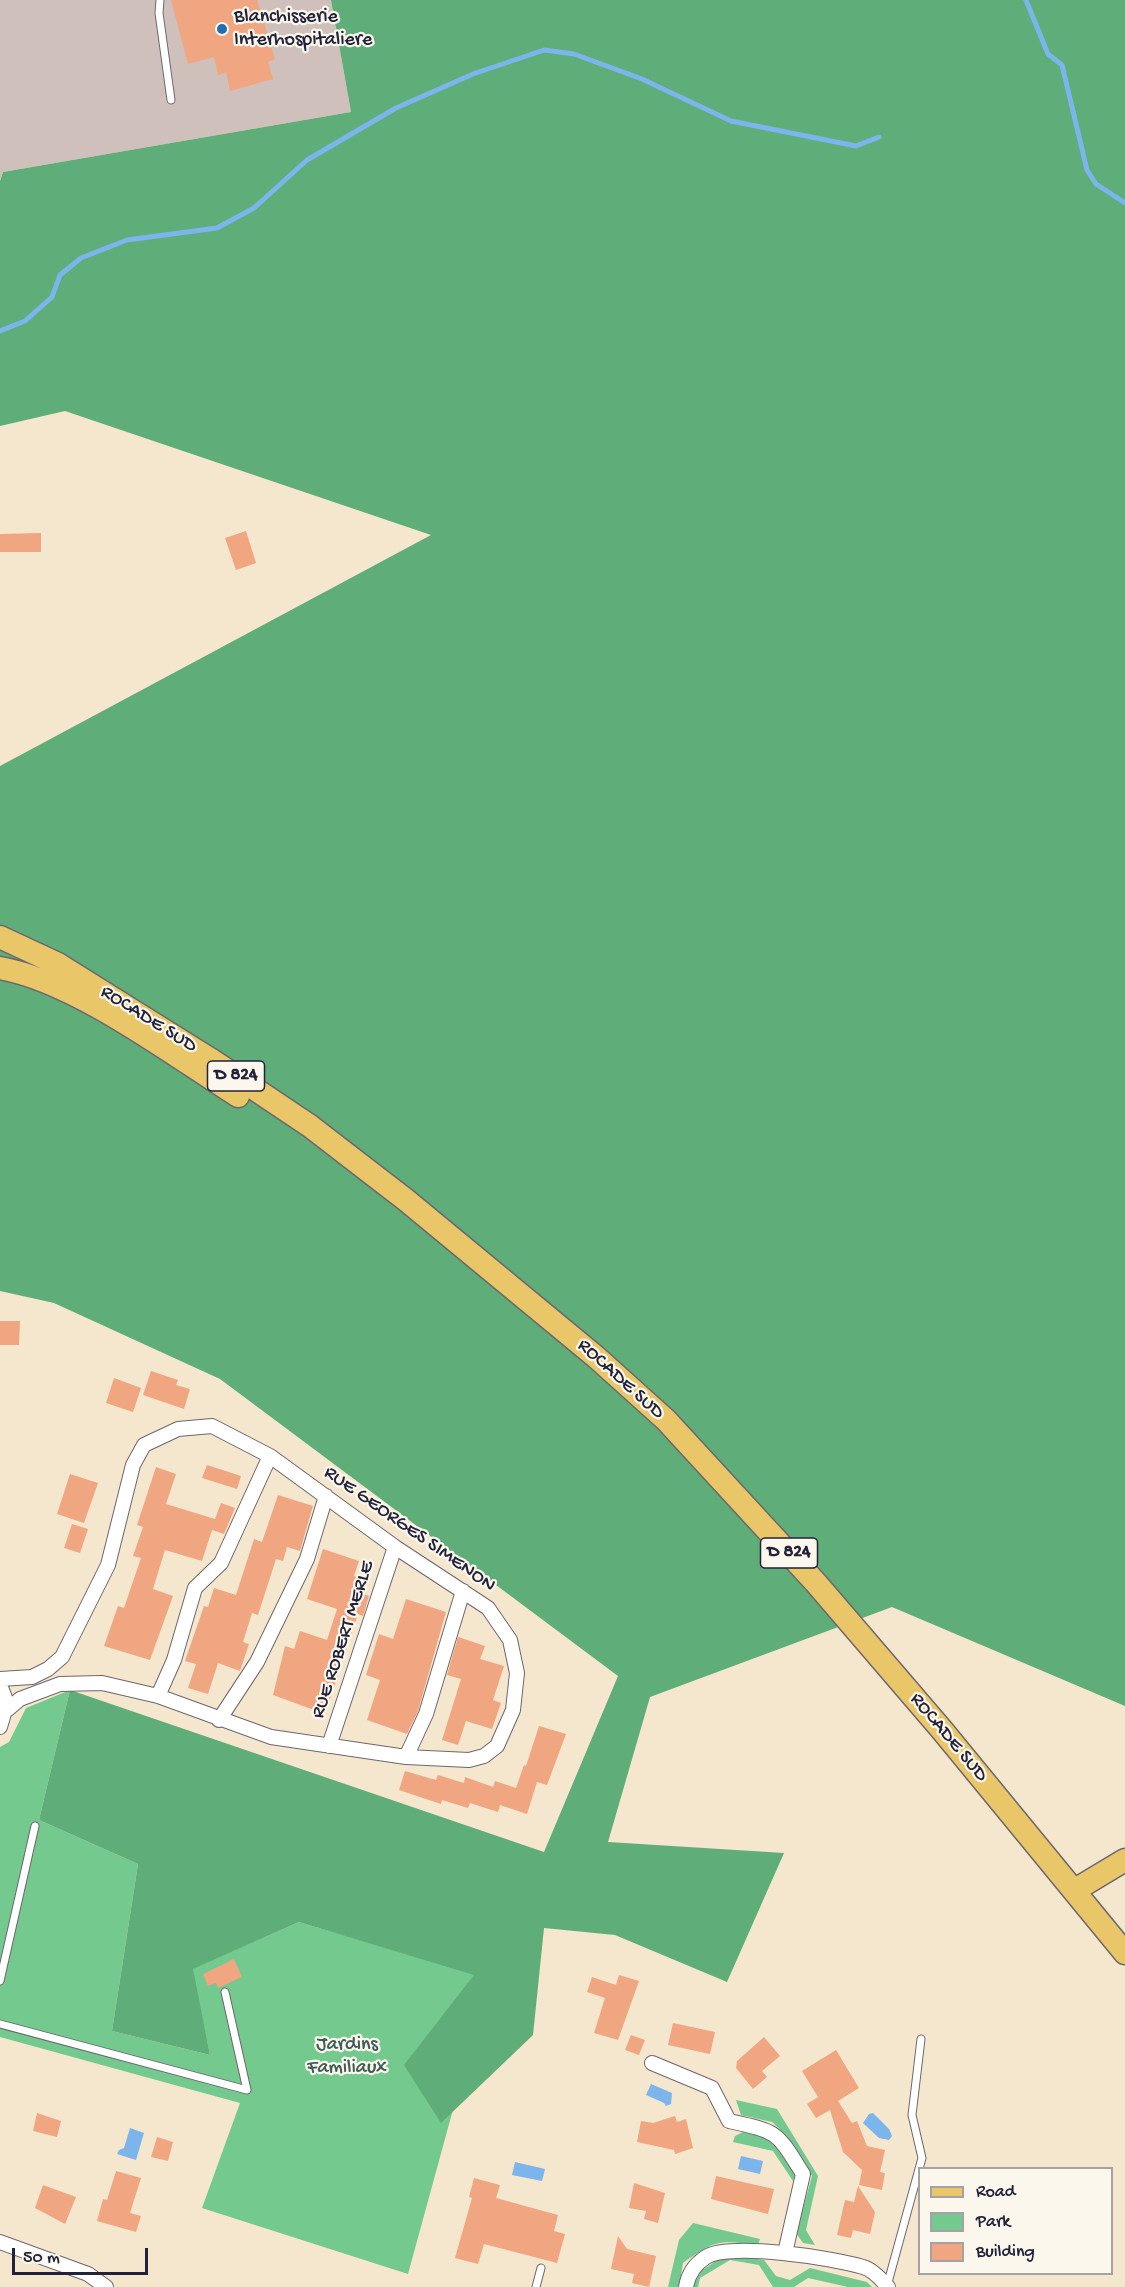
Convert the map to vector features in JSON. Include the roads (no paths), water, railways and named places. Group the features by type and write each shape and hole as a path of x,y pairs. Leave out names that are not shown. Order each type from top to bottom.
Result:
{"main road":[{"path":"0,931 58,964"},
{"name":"ROCADE SUD","path":"0,937 58,964 210,1059 300,1119 406,1200 596,1357 666,1420 879,1655 1125,1953"},
{"path":"0,968 44,981 110,1015 406,1200"},
{"path":"1075,1890 1125,1860"}],"street":[{"name":"RUE GEORGES SIMENON","path":"0,1679 32,1677 48,1669 62,1657 108,1565 133,1465 144,1445 178,1429 212,1426 270,1456 395,1547 488,1608 514,1651 518,1682 513,1710 497,1746 484,1756 469,1760 406,1757 271,1737 158,1696 121,1686 84,1682 60,1684 20,1699 7,1710"},
{"path":"158,1696 174,1660 195,1588 221,1563 270,1456"},
{"path":"219,1720 257,1662 307,1559 326,1496"},
{"name":"RUE ROBERT MERLE","path":"329,1746 395,1547"},
{"path":"406,1757 426,1714 463,1591"},
{"path":"0,1685 6,1697 7,1710 0,1727"},
{"path":"652,2063 712,2088 729,2121 769,2129 781,2139 803,2174 785,2253"},
{"path":"0,2242 88,2274 106,2287"},
{"path":"686,2287 689,2274 706,2256 728,2250 785,2253 865,2267 887,2286"}],"lane":[{"path":"160,0 159,14 171,100"},
{"path":"0,1982 35,1826"},
{"path":"0,2024 247,2090 225,1992"},
{"path":"920,2167 922,2158 912,2115 921,2039"},
{"path":"887,2286 918,2173"},
{"path":"536,2287 541,2268"}],"water":[{"path":"651,2084 672,2093 671,2104 666,2106 646,2095"},
{"path":"873,2113 889,2129 892,2136 889,2140 879,2138 863,2123 869,2114"},
{"path":"130,2128 144,2133 136,2160 117,2154 124,2148"},
{"path":"741,2156 763,2161 760,2174 738,2169"},
{"path":"515,2162 545,2169 542,2181 512,2175"}],"waterway":[{"path":"1026,0 1048,54 1062,65 1087,170 1096,184 1125,203"},
{"path":"0,331 25,321 52,297 60,275 81,258 127,240 217,228 254,208 307,160 396,108 473,74 544,50 574,54 642,79 731,121 856,146 879,137"}],"place":[{"name":"Blanchisserie Interhospitaliere","path":"222,29"}],"park label":[{"name":"Jardins Familiaux","path":"347,2058"}]}
